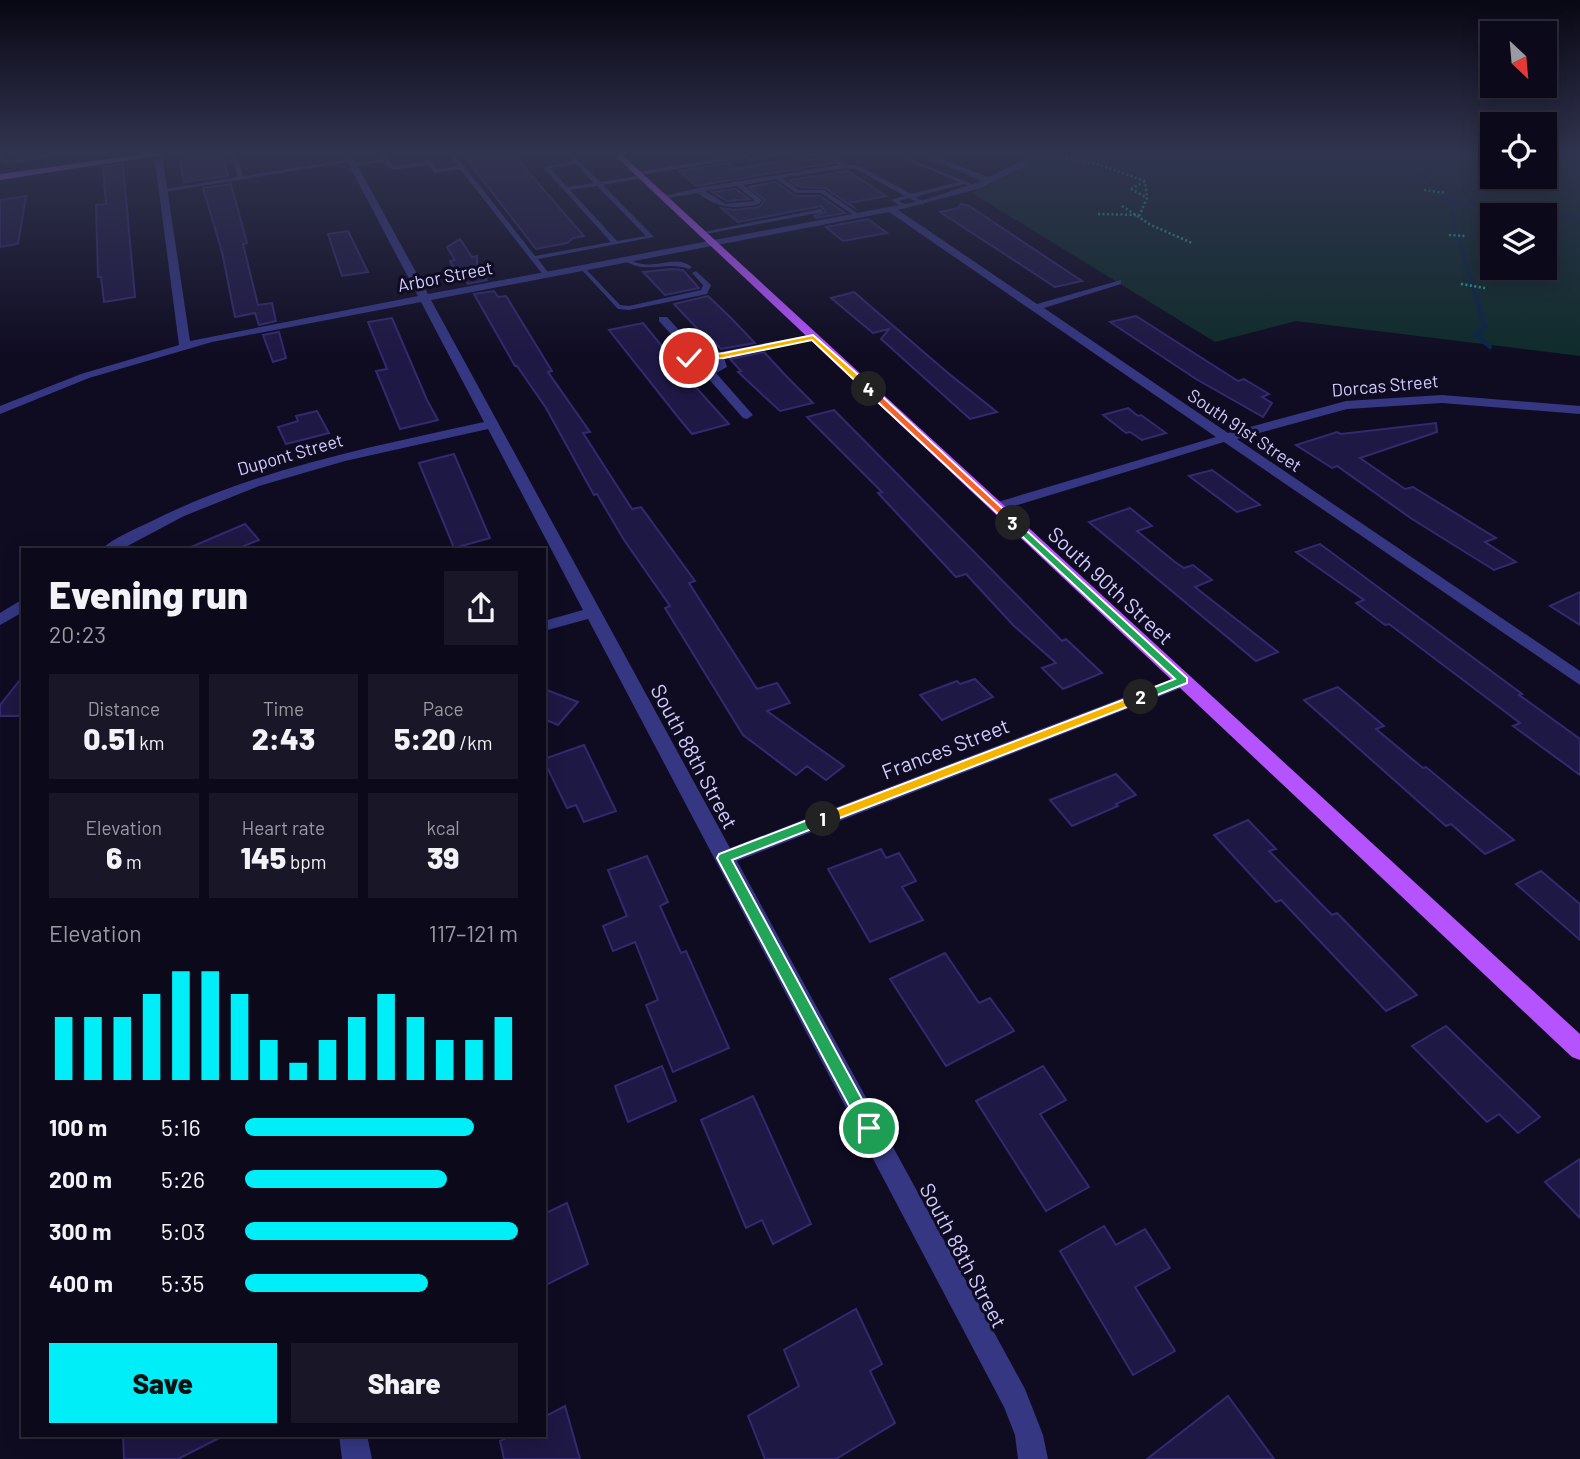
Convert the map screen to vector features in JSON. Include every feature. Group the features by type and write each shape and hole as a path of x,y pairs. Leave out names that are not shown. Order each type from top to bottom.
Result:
{"main road":[{"name":"South 90th Street","path":"687,220 1580,1049"}],"street":[{"path":"168,220 185,345"},
{"name":"South 88th Street","path":"383,220 1015,1399 1029,1435 1033,1459"},
{"name":"Arbor Street","path":"0,410 85,376 185,345 627,260 706,238 838,220"},
{"name":"South 91st Street","path":"915,220 1034,308 1580,679"},
{"path":"1034,308 1116,282"},
{"path":"663,319 695,355 718,360 813,337"},
{"path":"695,355 684,361 684,368 695,374 719,369 718,360"},
{"path":"710,373 747,415"},
{"name":"Dorcas Street","path":"996,507 1328,409 1367,402 1442,399 1580,410"},
{"name":"Dupont Street","path":"112,548 170,517 254,483 365,452 492,424"},
{"path":"0,620 21,605"},
{"path":"546,625 593,612"},
{"name":"Frances Street","path":"724,858 1183,681"},
{"path":"353,1437 357,1459"}],"lane":[{"path":"503,220 546,275"},
{"path":"594,220 615,243"},
{"path":"533,258 651,237 634,220"},
{"path":"706,238 782,220"},
{"path":"583,268 612,304 629,308 704,292 707,285 685,263 641,268 627,260"}],"path":[{"path":"1144,220 1192,243"},
{"path":"1449,235 1465,236"},
{"path":"1461,284 1485,288"}],"green space":[{"path":"1016,220 1480,220 1480,280 1557,280 1557,220 1580,220 1580,356 1296,321 1215,342"}],"building":[{"path":"0,220 22,220 18,244 0,247"},
{"path":"96,220 128,220 135,297 104,302 101,277 98,277"},
{"path":"213,220 241,220 247,243 243,244 258,305 272,303 276,321 259,325 255,313 235,317"},
{"path":"514,220 570,220 584,236 573,238 567,243 536,249"},
{"path":"869,220 887,233 843,241 826,227"},
{"path":"952,220 990,220 1082,281 1055,287"},
{"path":"348,231 368,272 342,276 328,234"},
{"path":"460,239 472,257 477,256 477,264 487,280 468,284 464,278 460,279 450,261 455,260 447,247"},
{"path":"683,270 699,288 665,295 643,272"},
{"path":"494,291 498,297 506,296 552,371 548,372 590,432 583,433 632,509 641,507 695,581 689,583 757,689 777,683 790,703 767,711 844,766 826,780 807,766 796,775 743,735 665,608 670,606 624,540 597,494 594,495 546,408 515,366 474,294"},
{"path":"854,292 997,412 970,419 881,339 889,329 873,333 831,298"},
{"path":"708,296 755,343 721,349 713,340 709,341 674,304"},
{"path":"1136,316 1238,381 1244,379 1269,394 1262,397 1272,403 1263,417 1196,379 1110,322"},
{"path":"392,318 438,420 400,429 376,371 387,369 368,322"},
{"path":"643,323 675,362 673,365 678,372 684,374 729,424 692,434 609,330"},
{"path":"279,332 286,358 273,362 263,335"},
{"path":"764,352 813,403 780,411 738,372 741,371 730,359"},
{"path":"1128,408 1166,433 1142,440 1130,432 1126,433 1103,415"},
{"path":"834,410 1062,641 1066,639 1102,673 1063,689 1042,668 1056,663 1013,625 966,574 956,577 878,493 882,492 807,417"},
{"path":"317,411 329,433 286,444 278,427 298,421 296,416"},
{"path":"1436,423 1437,432 1360,458 1405,489 1413,487 1496,538 1485,542 1516,562 1494,570 1412,519 1337,466 1332,468 1296,445 1337,432 1341,434"},
{"path":"454,454 490,538 454,548 419,463"},
{"path":"1212,470 1260,505 1237,512 1189,476"},
{"path":"1130,508 1152,526 1137,531 1184,568 1193,565 1212,580 1195,587 1278,652 1256,661 1089,522"},
{"path":"245,524 259,540 239,548 189,548"},
{"path":"1320,544 1580,739 1580,775 1513,726 1520,723 1389,624 1385,625 1356,603 1364,600 1296,552"},
{"path":"1580,592 1580,625 1550,606"},
{"path":"21,679 21,716 0,716 0,705"},
{"path":"975,679 993,697 942,720 920,695 957,681 960,684"},
{"path":"1338,687 1384,726 1376,729 1514,840 1485,854 1451,824 1446,826 1304,700"},
{"path":"546,690 578,702 558,725 546,720"},
{"path":"584,745 616,811 584,822 576,805 567,808 546,765 546,758"},
{"path":"1116,774 1136,795 1072,826 1050,800"},
{"path":"1248,820 1276,849 1269,851 1332,915 1337,913 1417,995 1386,1011 1281,900 1276,902 1214,835"},
{"path":"881,849 886,858 899,853 916,881 902,887 923,920 870,942 828,869"},
{"path":"647,856 668,902 660,906 681,953 686,951 729,1048 673,1072 646,1005 658,1000 635,942 613,951 603,926 627,916 608,870"},
{"path":"1541,871 1580,904 1580,940 1516,884"},
{"path":"945,953 979,1003 990,998 1014,1031 946,1066 890,979"},
{"path":"1446,1026 1540,1117 1518,1133 1499,1114 1487,1122 1412,1046"},
{"path":"662,1066 676,1101 628,1122 615,1086"},
{"path":"1043,1066 1066,1100 1040,1114 1089,1187 1046,1211 976,1101"},
{"path":"753,1096 811,1224 773,1244 762,1220 746,1228 701,1120"},
{"path":"1580,1159 1580,1218 1545,1182"},
{"path":"567,1203 588,1264 546,1285 546,1213"},
{"path":"1104,1226 1116,1245 1145,1229 1170,1268 1135,1287 1175,1351 1133,1375 1060,1251"},
{"path":"856,1309 882,1364 870,1371 895,1423 836,1459 765,1459 748,1416 799,1386 784,1350"},
{"path":"1228,1396 1274,1459 1147,1459"},
{"path":"565,1406 580,1459 504,1459 500,1441 508,1437 546,1437 546,1416"},
{"path":"123,1437 221,1437 178,1459 124,1459"}],"waterway":[{"path":"1454,220 1477,299"},
{"path":"1476,297 1485,328 1475,334 1490,347"}],"route":[{"path":"689,358 769,348 813,337 1183,681 724,858 869,1128"}]}
